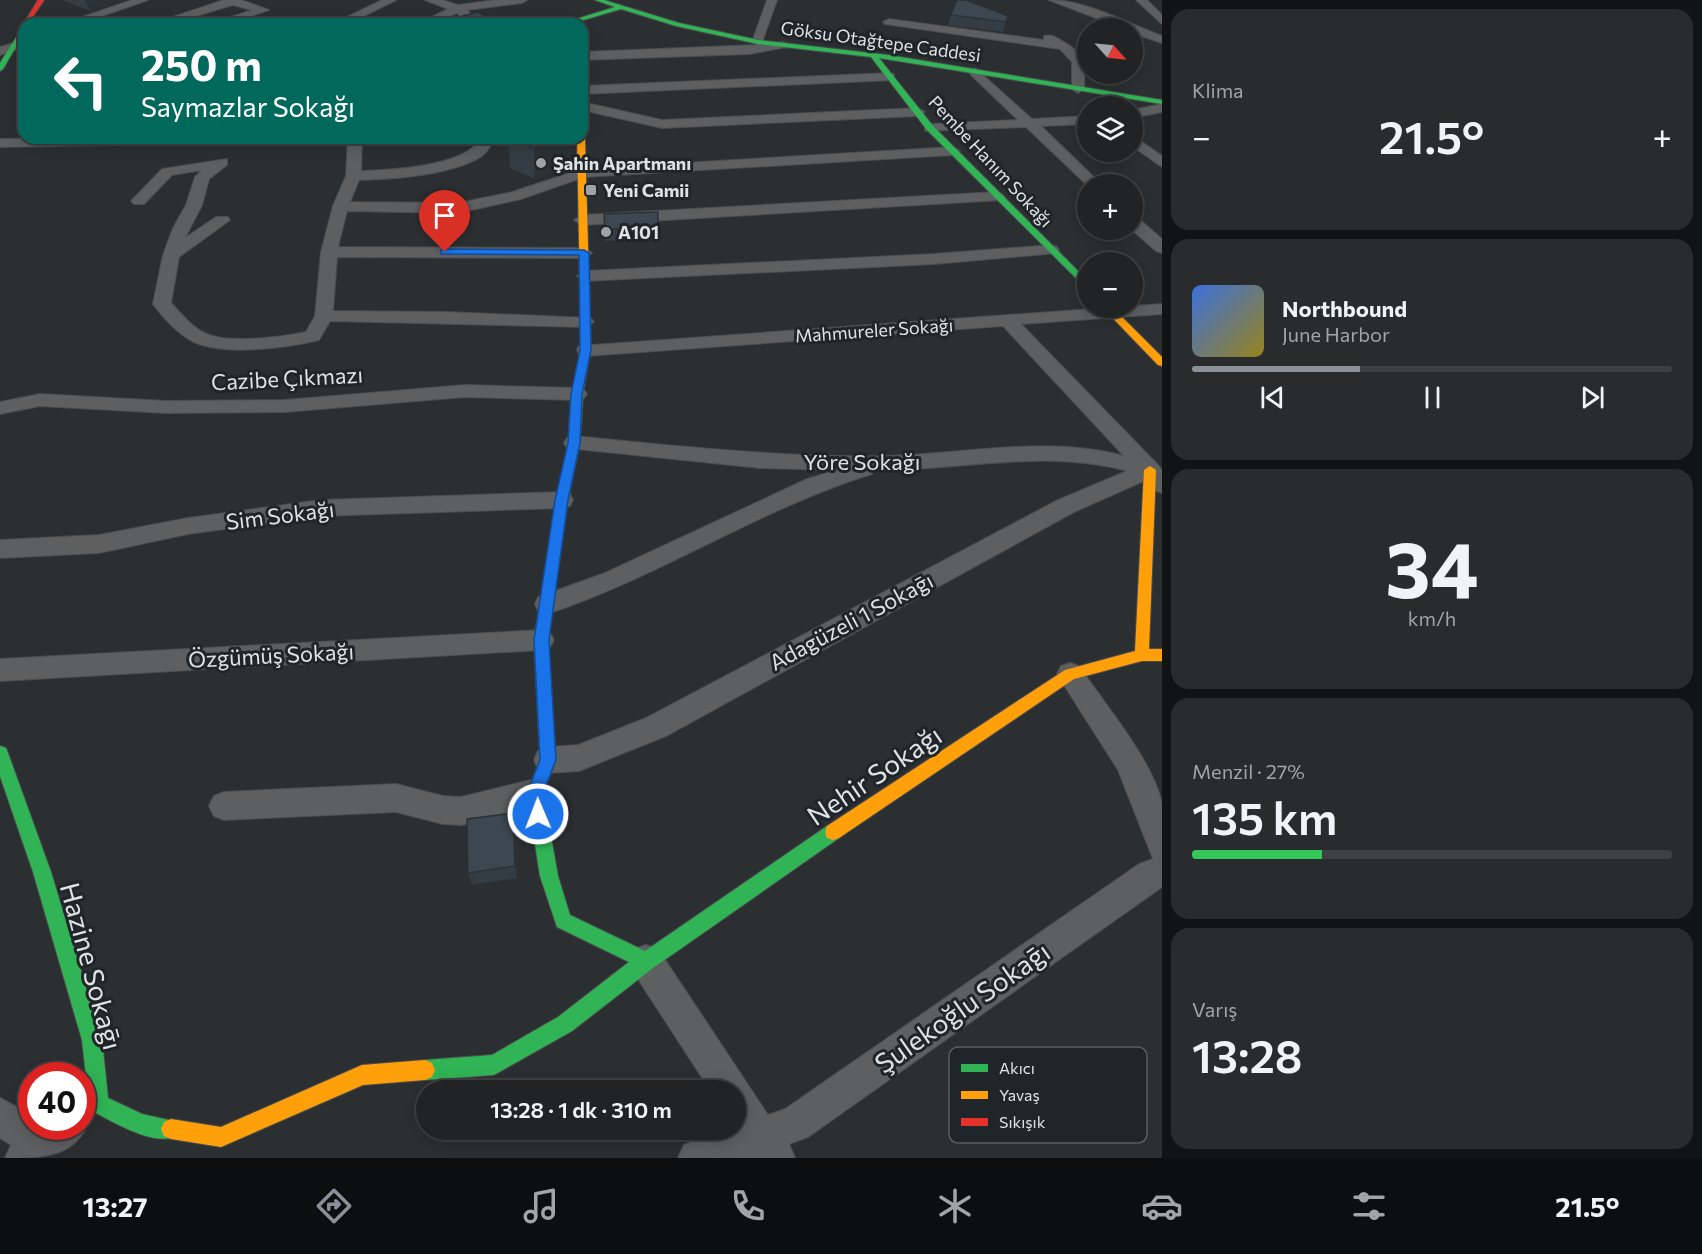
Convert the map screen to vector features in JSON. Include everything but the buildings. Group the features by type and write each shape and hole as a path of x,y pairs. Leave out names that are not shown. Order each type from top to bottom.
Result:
{"street":[{"path":"31,18 41,0"},
{"path":"87,18 143,0"},
{"path":"352,18 391,0"},
{"path":"430,0 458,8 469,18"},
{"path":"437,18 458,8 522,0"},
{"name":"Göksu Otağtepe Caddesi","path":"598,0 678,25 758,42 873,56 1162,102"},
{"path":"758,42 772,0"},
{"path":"1054,0 1102,18"},
{"path":"1141,0 1162,21"},
{"path":"176,18 232,1 264,10 237,18"},
{"path":"584,18 619,8"},
{"path":"889,22 1063,45"},
{"path":"1025,29 1063,45 1077,55"},
{"path":"1143,33 1162,40"},
{"path":"0,69 6,51 18,38"},
{"path":"588,56 749,50 783,45"},
{"name":"Pembe Hanım Sokağı","path":"873,56 930,128 1077,276"},
{"path":"975,72 1083,174"},
{"path":"588,90 890,77"},
{"path":"1077,82 1074,88 1082,96"},
{"path":"588,107 662,124 918,112"},
{"path":"1143,112 1162,108"},
{"path":"930,128 1077,121"},
{"path":"0,143 18,137"},
{"path":"139,201 167,172 222,162 202,177 194,205 181,228 171,255 162,304 190,331 206,340 255,342 313,336 324,316 328,252 341,206 353,176 352,144"},
{"path":"353,176 392,174 462,160 474,155 485,144"},
{"path":"581,144 586,350 577,394 574,443 562,500 541,640 548,760 535,793 549,876 563,921 646,961 723,1080"},
{"path":"1143,148 1162,163"},
{"path":"341,206 458,207 508,198 582,173 953,151"},
{"path":"582,220 998,197"},
{"path":"171,255 222,220"},
{"path":"1143,231 1162,248"},
{"path":"585,276 934,259 1051,250"},
{"path":"328,252 584,253"},
{"name":"Mahmureler Sokağı","path":"1143,309 1162,309"},
{"name":"Mahmureler Sokağı","path":"586,350 1008,321 1077,314"},
{"path":"324,316 446,317 585,322"},
{"path":"1118,318 1162,363"},
{"path":"1008,321 1156,477 1142,655"},
{"name":"Cazibe Çıkmazı","path":"0,408 40,400 166,407 261,406 465,392 577,394"},
{"name":"Yöre Sokağı","path":"574,443 760,461 888,463 1032,454 1106,458 1156,477"},
{"path":"546,604 613,580 815,484 888,463"},
{"name":"Adagüzeli 1 Sokaḡı","path":"548,760 579,759 656,727 1066,506 1156,477"},
{"name":"Sim Sokağı","path":"0,549 99,544 188,526 321,508 562,500"},
{"name":"Özgümüş Sokağı","path":"0,670 541,640"},
{"name":"Nehir Sokağı","path":"646,961 765,877 1070,674 1142,655 1162,655"},
{"path":"1070,674 1128,761 1143,789 1162,848"},
{"name":"Hazine Sokaḡı","path":"0,753 42,872 92,1040 92,1062"},
{"path":"224,806 396,798 416,800 431,808 454,812 484,807 535,793"},
{"name":"Şulekoğlu Sokaḡı","path":"697,1158 768,1148 795,1124 1150,875 1162,872"},
{"name":"Hazine Sokaḡı","path":"96,1111 140,1124 221,1137 362,1075 494,1065 565,1024 646,961"},
{"path":"746,1115 768,1148"},
{"path":"0,1116 46,1143"}],"traffic: fast":[{"path":"598,0 678,25 758,42 888,57 1162,102"},
{"path":"584,18 619,8"},
{"path":"0,69 18,38"},
{"path":"873,55 930,128 1077,276"},
{"path":"582,369 577,394 574,443 562,500 541,640 548,760 535,793 549,876 563,921 646,961"},
{"path":"0,753 42,872 92,1040 99,1104 140,1124 171,1129"},
{"path":"425,1070 494,1065 565,1024 646,961 833,832"}],"traffic: slow":[{"path":"581,144 586,350 582,369"},
{"path":"1118,318 1162,363"},
{"path":"1142,655 1150,470"},
{"path":"833,832 1070,674 1142,655 1162,655"},
{"path":"171,1129 221,1137 362,1075 425,1070"}],"traffic: jam":[{"path":"29,18 41,0"}],"place":[{"name":"Şahin Apartmanı","path":"541,163"},
{"name":"Yeni Camii","path":"591,190"},
{"name":"A101","path":"606,232"}],"route":[{"path":"445,252 584,253 586,350 577,394 574,443 562,500 541,640 548,760 535,793 538,814"}]}
